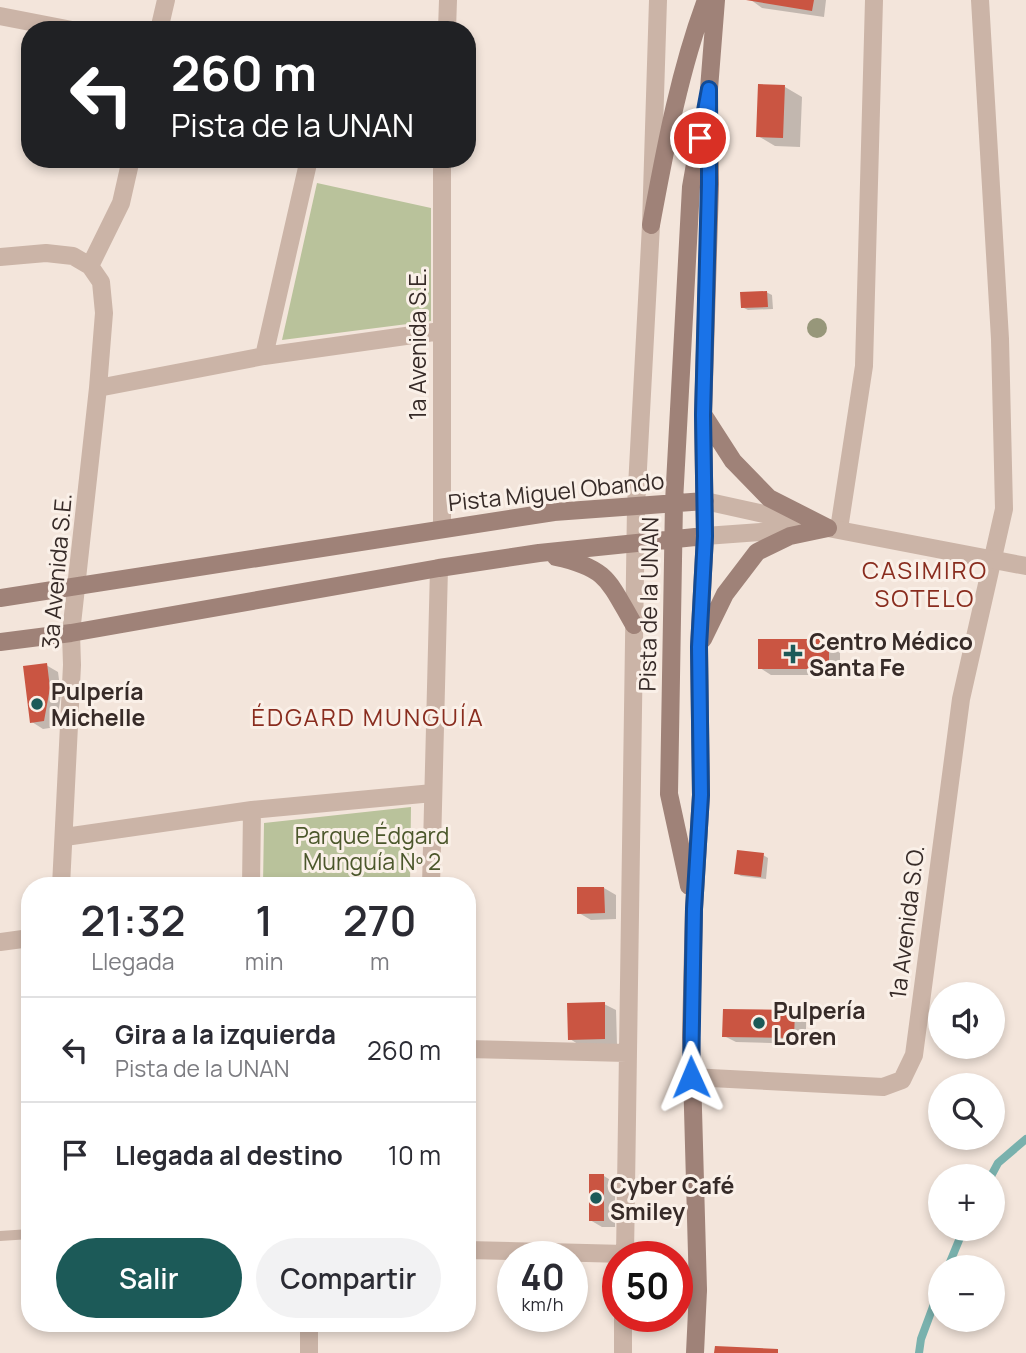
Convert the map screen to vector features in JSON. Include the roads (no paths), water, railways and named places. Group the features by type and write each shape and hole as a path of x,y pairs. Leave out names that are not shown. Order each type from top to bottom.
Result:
{"main road":[{"path":"651,225 665,152 696,27 706,0"},
{"name":"Pista de la UNAN","path":"695,1353 698,1290 691,1077 694,909 701,795 699,647 705,536 703,415 709,89 716,0"},
{"name":"Pista de la UNAN","path":"694,909 670,794 674,502 691,187 709,89"},
{"path":"703,415 733,461 769,498 833,528"},
{"name":"Pista Miguel Obando","path":"0,598 554,512 705,501"},
{"path":"699,647 725,594 757,552 790,536 833,528"},
{"path":"0,642 71,633 439,568 539,553 705,536"},
{"path":"539,553 583,562 608,579 634,625"}],"street":[{"path":"161,21 166,0"},
{"path":"447,21 448,0"},
{"path":"627,1241 627,1054 636,506 651,225 658,0"},
{"path":"833,528 864,366 874,0"},
{"name":"1a Avenida S.O.","path":"691,1077 883,1087 902,1080 914,1055 961,699 1004,509 1000,365 980,0"},
{"path":"0,16 26,21"},
{"path":"0,257 46,253 72,256 90,266 121,203 129,168"},
{"path":"264,356 307,168"},
{"name":"1a Avenida S.E.","path":"442,168 442,528"},
{"name":"3a Avenida S.E.","path":"62,877 72,665 71,633 75,587 82,555 104,313 101,282 90,266"},
{"path":"98,388 264,356 441,331"},
{"name":"Pista Miguel Obando","path":"705,501 833,528"},
{"path":"705,536 833,528 1026,566"},
{"path":"431,877 439,568"},
{"path":"65,837 252,810 433,793"},
{"path":"251,877 252,810"},
{"path":"0,942 21,939"},
{"path":"476,1049 627,1054"},
{"path":"476,1250 602,1255"},
{"path":"693,1288 698,1290"},
{"path":"309,1332 309,1353"},
{"path":"623,1332 623,1353"}],"lane":[{"path":"0,1236 21,1235"}],"waterway":[{"path":"997,1164 1026,1139"},
{"path":"953,1255 959,1241"},
{"path":"919,1353 928,1320"}],"place":[{"name":"Centro Médico Santa Fe","path":"793,654"},
{"name":"Pulpería Michelle","path":"37,704"},
{"name":"Pulpería Loren","path":"759,1023"},
{"name":"Cyber Café Smiley","path":"596,1198"}],"district":[{"name":"CASIMIRO SOTELO","path":"925,583"},
{"name":"ÉDGARD MUNGUÍA","path":"368,716"}],"park label":[{"name":"Parque Édgard Munguía Nº 2","path":"372,848"}]}
